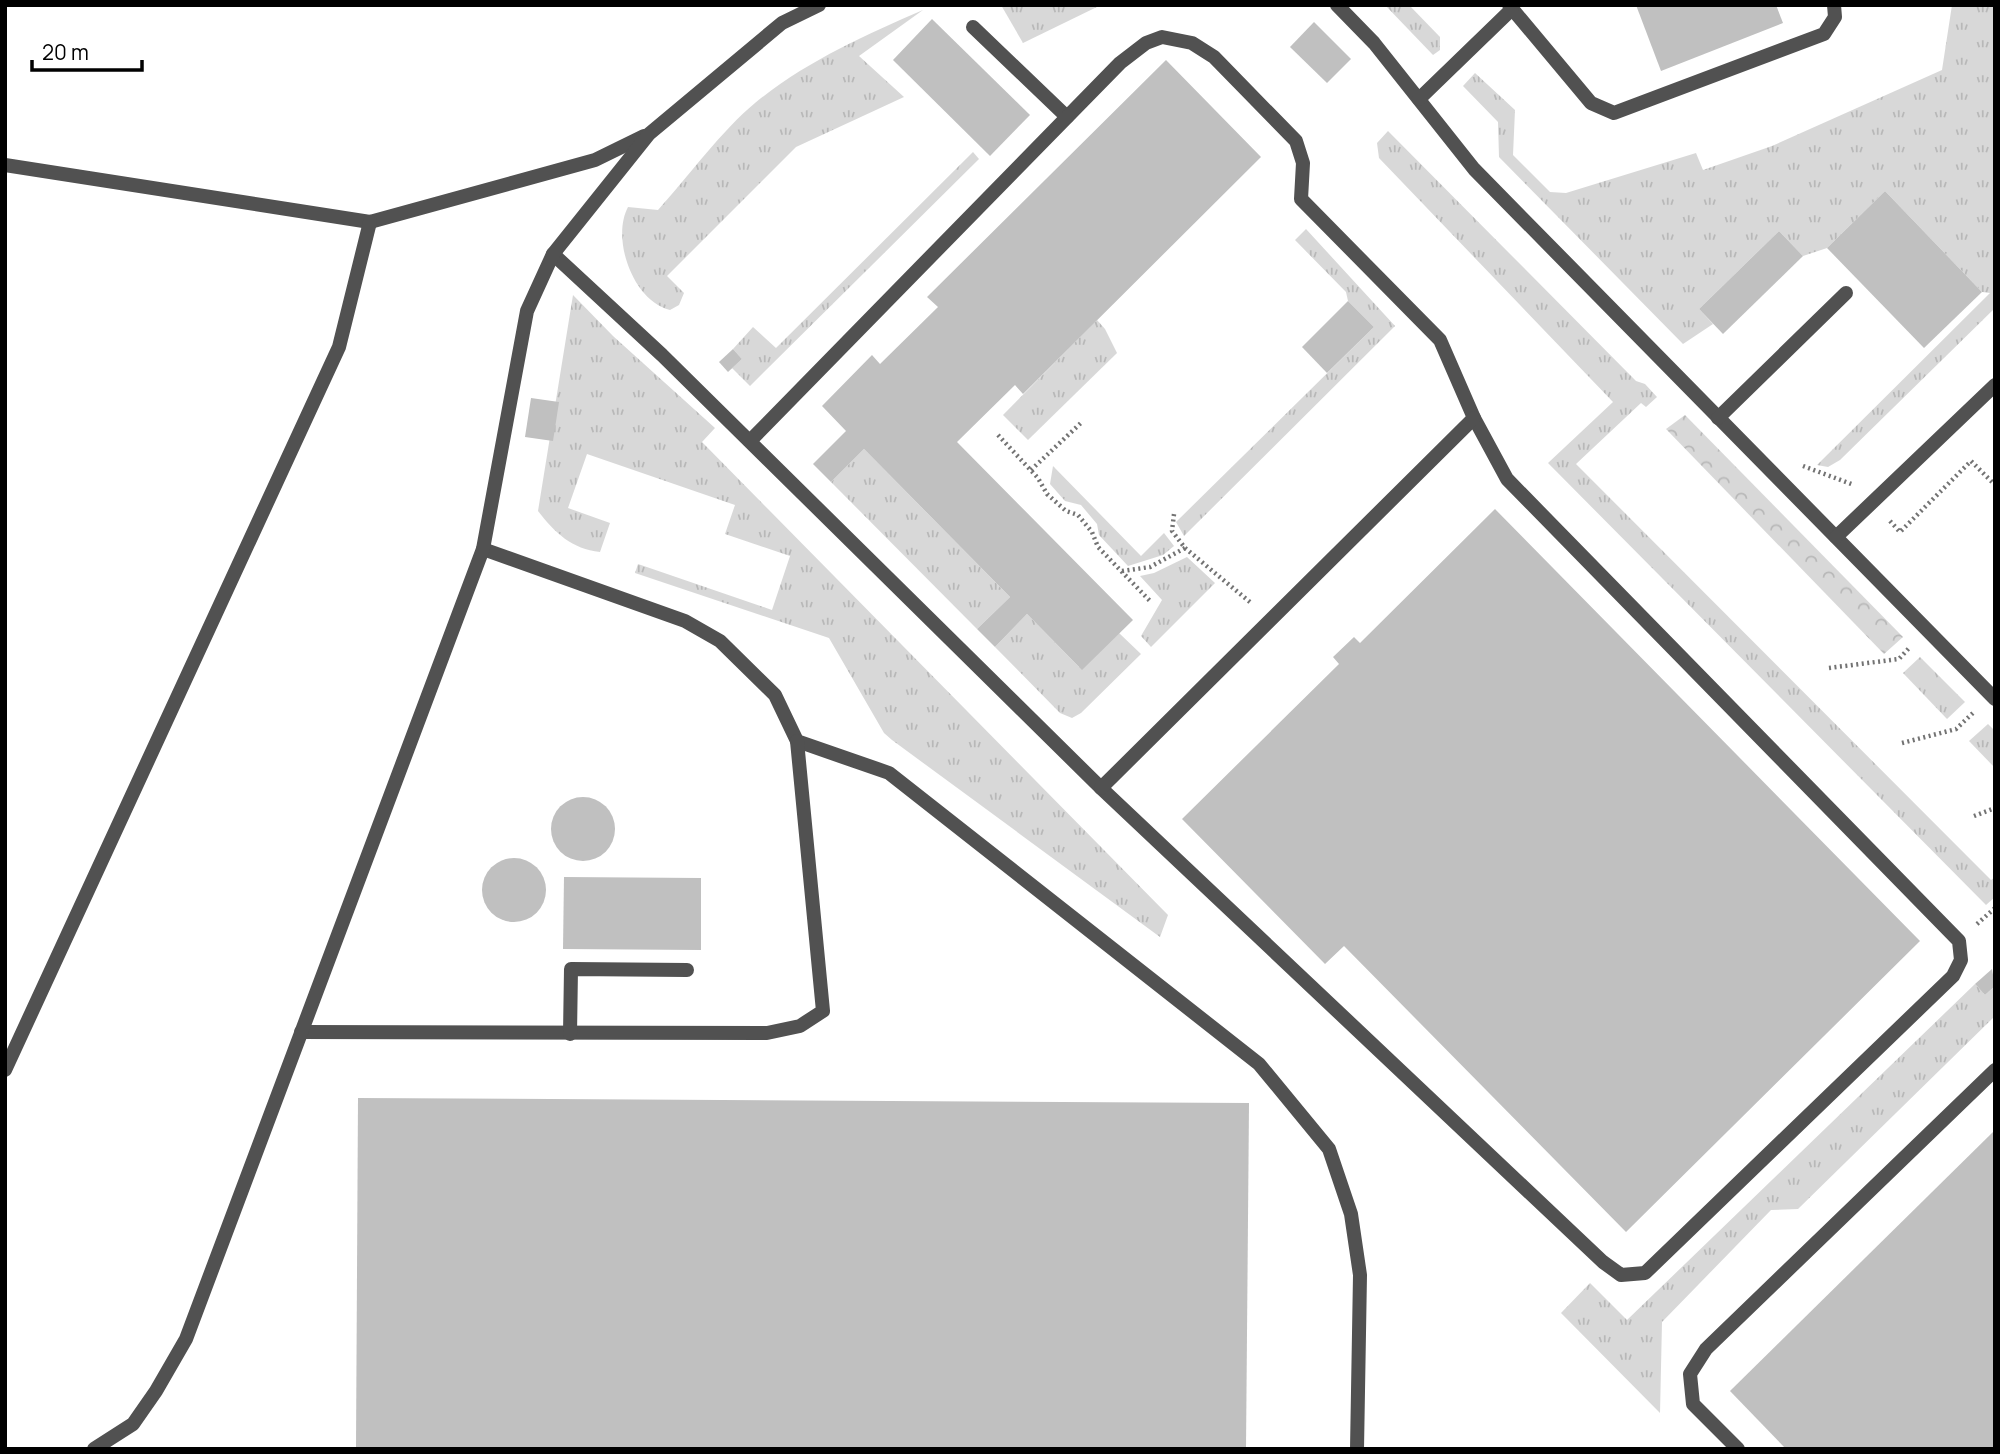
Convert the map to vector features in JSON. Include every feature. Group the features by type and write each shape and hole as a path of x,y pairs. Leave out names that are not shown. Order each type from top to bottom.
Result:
{"lane":[{"path":"94,1449 133,1424 186,1339 483,549 527,311 552,254 649,134 782,23 819,5"},
{"path":"1337,5 1374,43 1474,169 1993,697"},
{"path":"1419,99 1511,7 1591,103 1614,113 1824,34 1835,17 1834,5"},
{"path":"972,27 1068,117"},
{"path":"552,254 750,441 1101,788 1603,1262 1621,1275 1644,1273 1954,976 1961,960 1959,941 1507,479 1474,418 1440,340 1301,199 1303,163 1296,141 1214,57 1192,43 1178,38 1162,37 1146,43 1120,63 750,441"},
{"path":"5,165 370,222 595,160 649,134"},
{"path":"5,1070 339,347 370,222"},
{"path":"1718,418 1846,293"},
{"path":"1836,537 1995,385"},
{"path":"1101,788 1474,418"},
{"path":"301,1032 768,1033 800,1026 823,1011 797,741 775,695 720,641 685,621 483,549"},
{"path":"797,741 889,773 1258,1064 1329,1149 1352,1214 1360,1275 1357,1449"},
{"path":"570,1034 571,969 687,970"},
{"path":"1738,1449 1693,1404 1690,1374 1706,1349 1995,1070"}],"path":[{"path":"1031,470 1083,421"},
{"path":"998,435 1031,470 1047,494 1066,511 1078,515 1093,532 1098,547 1150,602"},
{"path":"1794,462 1856,486 1900,532 1971,461 1995,485"},
{"path":"1174,514 1172,531 1185,548 1272,619"},
{"path":"1121,571 1150,567 1185,548"},
{"path":"1829,668 1899,659 1926,628"},
{"path":"1902,743 1956,729 1993,697"},
{"path":"1974,816 1995,808"}],"green space":[{"path":"1001,5 1101,5 1023,43"},
{"path":"1385,5 1409,5 1440,37 1440,50 1433,55"},
{"path":"1952,5 1995,5 1995,308 1840,460 1828,467 1817,465 1990,293 1982,292 1885,191 1827,248 1803,256 1779,231 1699,309 1713,324 1683,344 1499,157 1498,122 1463,86 1475,73 1515,110 1513,155 1550,192 1566,193 1696,153 1703,170 1772,146 1942,70"},
{"path":"923,10 859,56 904,97 796,147 667,276 684,293 679,305 670,310 645,295 636,282 624,251 623,220 628,207 658,210 730,126 774,88 836,50"},
{"path":"1388,131 1636,381 1645,384 1657,397 1646,407 1641,403 1576,464 1991,880 1995,877 1995,897 1986,905 1548,463 1613,402 1379,158 1377,143"},
{"path":"973,152 979,159 750,386 732,368 742,359 733,349 753,327 776,348"},
{"path":"1306,229 1395,326 1184,536 1176,522 1374,327 1348,301 1346,292 1295,240"},
{"path":"573,295 613,336 715,428 702,442 1168,915 1160,937 884,733 829,638 635,573 638,564 772,610 790,556 725,534 735,505 587,454 568,508 610,523 600,552 573,544 551,526 538,511"},
{"path":"1097,320 1105,329 1117,353 1028,440 1003,415"},
{"path":"1685,415 1903,637 1884,654 1666,429"},
{"path":"864,449 1010,597 977,629 831,482"},
{"path":"1053,466 1141,556 1164,533 1174,546 1163,555 1128,566 1099,535 1097,524 1081,505 1065,501 1050,484"},
{"path":"1187,557 1215,583 1151,647 1141,636 1162,600 1140,576 1154,573"},
{"path":"1027,614 1079,667 1119,633 1141,654 1081,713 1072,718 1060,713 995,647"},
{"path":"1920,657 1965,702 1947,719 1903,673"},
{"path":"1988,724 1995,731 1995,768 1969,741"},
{"path":"1975,984 1985,995 1995,986 1995,1016 1798,1209 1771,1210 1662,1322 1660,1413 1561,1313 1590,1283 1627,1320"}],"building":[{"path":"1636,5 1776,5 1783,23 1661,71"},
{"path":"932,19 1030,115 990,156 893,60"},
{"path":"1314,22 1351,59 1327,83 1290,47"},
{"path":"1166,60 1261,157 1023,394 1015,385 957,442 1133,620 1082,670 1027,614 995,647 977,629 1010,597 864,449 831,482 813,464 846,431 822,406 872,355 880,364 938,307 927,297"},
{"path":"1885,191 1982,292 1924,348 1827,248"},
{"path":"1779,231 1803,256 1723,334 1699,309"},
{"path":"1348,301 1374,327 1327,373 1302,347"},
{"path":"733,349 742,359 728,372 719,362"},
{"path":"531,398 559,402 553,441 525,437"},
{"path":"1495,509 1920,941 1626,1232 1344,946 1325,964 1182,819 1339,664 1333,657 1354,637 1360,643"},
{"path":"577,797 589,797 606,806 613,817 613,841 606,852 589,861 577,861 565,856 556,847 551,835 551,823 556,811 565,802"},
{"path":"508,858 520,858 537,867 544,878 544,902 537,913 520,922 508,922 496,917 487,908 482,896 482,884 487,872 496,863"},
{"path":"564,877 701,878 701,950 563,949"},
{"path":"1992,969 1995,986 1985,995 1975,984"},
{"path":"358,1098 1249,1103 1246,1449 356,1449"},
{"path":"1995,1130 1995,1449 1786,1449 1730,1391"}]}
